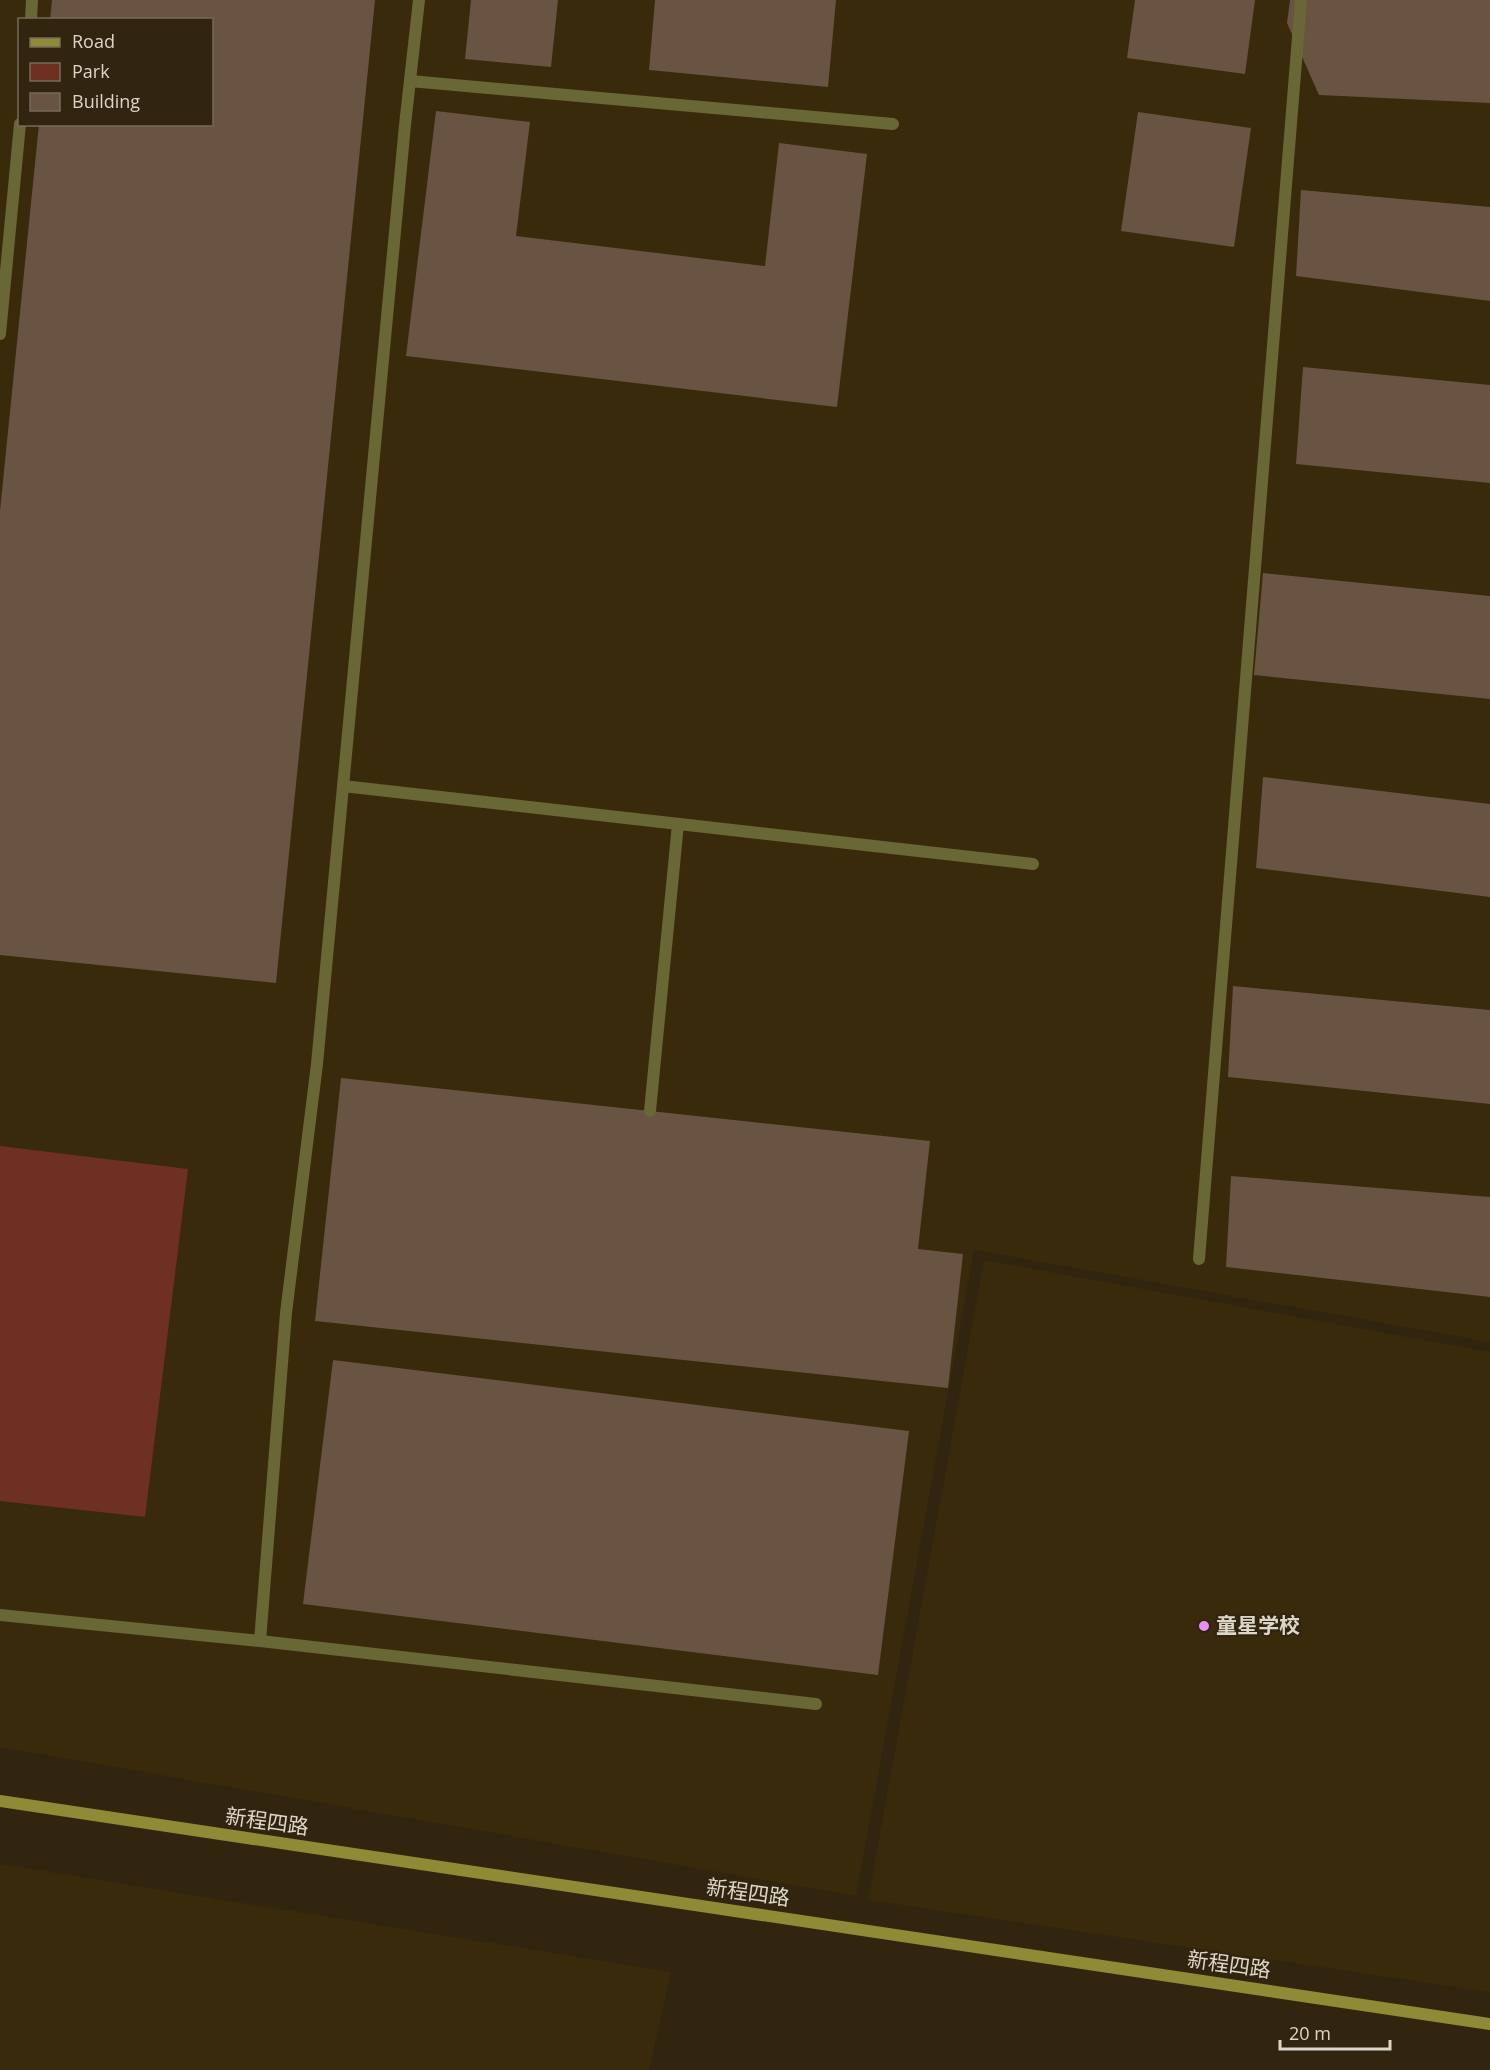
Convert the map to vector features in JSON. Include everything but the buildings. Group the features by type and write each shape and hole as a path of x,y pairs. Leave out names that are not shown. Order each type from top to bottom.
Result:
{"street":[{"name":"新程四路","path":"0,1801 1490,2024"}],"lane":[{"path":"31,18 32,0"},
{"path":"260,1641 286,1313 317,1065 419,0"},
{"path":"1199,1259 1300,0"},
{"path":"410,81 893,124"},
{"path":"0,334 20,126"},
{"path":"343,786 1033,864"},
{"path":"650,1111 678,824"},
{"path":"0,1615 260,1641 816,1704"}],"shaded area":[{"path":"0,0 1490,0 1490,1342 974,1250 856,1896 0,1747"},
{"name":"童星学校","path":"984,1260 1490,1352 1490,1992 868,1900"},
{"path":"0,1864 671,1972 649,2070 0,2070"}],"green space":[{"path":"0,1146 188,1169 145,1517 0,1501"}],"place":[{"name":"童星学校","path":"1204,1626"}]}
